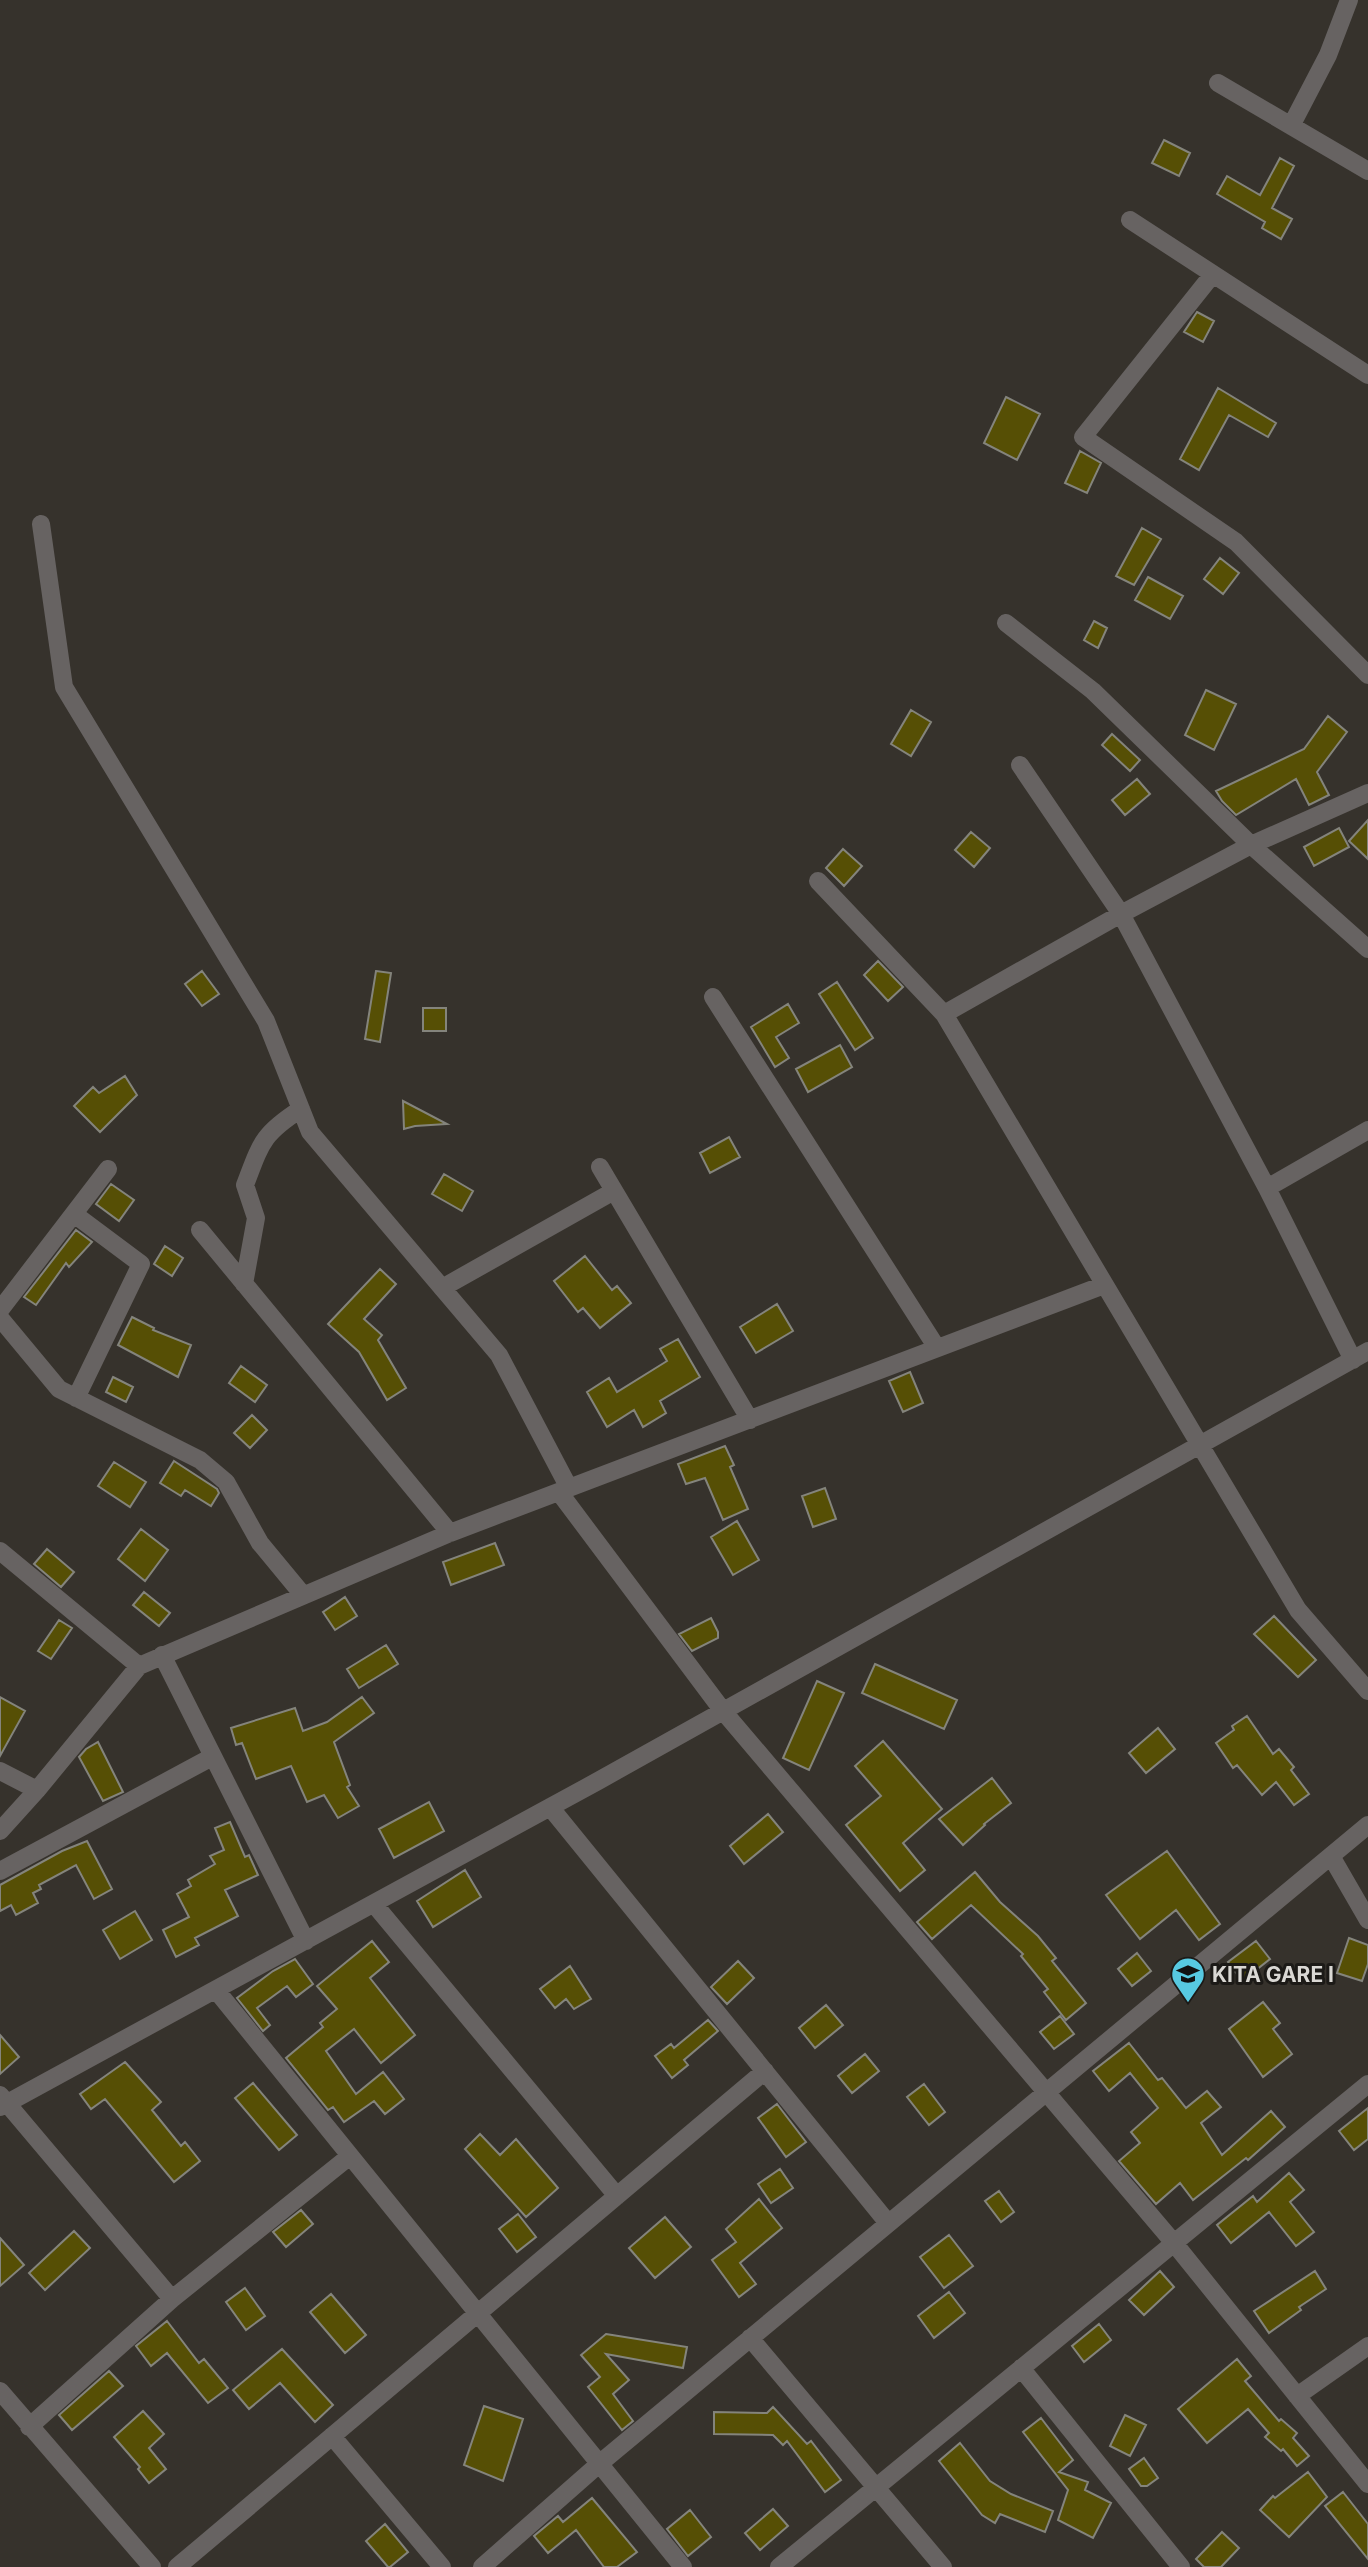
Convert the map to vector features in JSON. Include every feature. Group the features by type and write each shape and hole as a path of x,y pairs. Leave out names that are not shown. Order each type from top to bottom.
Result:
{"street":[{"path":"1291,126 1328,55 1349,0"},
{"path":"1218,83 1368,171"},
{"path":"1130,220 1368,375"},
{"path":"1213,274 1083,437 1236,542 1368,676"},
{"path":"41,524 64,687 266,1021 310,1132 499,1355 564,1490 723,1711 1174,2243 1368,2484"},
{"path":"1006,623 1093,691 1251,845 1368,949"},
{"path":"172,2299 2,2102 374,1904 1361,1356 1267,1188 1121,914 1020,765"},
{"path":"944,1014 1121,914 1251,845 1368,793"},
{"path":"818,880 944,1014 1198,1446 1298,1610 1368,1691"},
{"path":"713,996 937,1348"},
{"path":"244,1284 256,1218 245,1185 261,1143 274,1126 301,1109"},
{"path":"1267,1188 1368,1130"},
{"path":"600,1167 750,1420"},
{"path":"0,1310 108,1169"},
{"path":"442,1288 614,1191"},
{"path":"74,1214 141,1264 76,1398"},
{"path":"200,1230 450,1533"},
{"path":"0,1831 139,1666 450,1533 1104,1285"},
{"path":"0,1318 59,1389 200,1460 226,1482 260,1543 303,1595"},
{"path":"0,1550 139,1666"},
{"path":"162,1655 306,1941"},
{"path":"0,1871 212,1758"},
{"path":"0,1771 37,1790"},
{"path":"550,1807 888,2223"},
{"path":"482,2567 599,2464 1368,1825"},
{"path":"1331,1856 1368,1920"},
{"path":"374,1904 617,2196"},
{"path":"216,1990 683,2567"},
{"path":"177,2567 765,2071"},
{"path":"779,2567 1368,2084"},
{"path":"29,2427 172,2299 350,2156"},
{"path":"751,2338 943,2567"},
{"path":"1297,2396 1368,2346"},
{"path":"1021,2368 1181,2567"},
{"path":"0,2391 152,2567"},
{"path":"332,2436 442,2567"}],"building":[{"path":"1164,140 1190,153 1179,176 1152,163"},
{"path":"1280,158 1294,166 1272,208 1292,219 1281,239 1262,228 1265,222 1217,194 1227,176 1260,195"},
{"path":"1197,312 1214,321 1203,342 1184,332"},
{"path":"1218,388 1276,423 1268,437 1229,415 1199,470 1180,459"},
{"path":"1006,397 1040,414 1017,460 984,443"},
{"path":"1080,451 1101,463 1087,493 1065,483"},
{"path":"1142,528 1161,539 1134,585 1116,576"},
{"path":"1220,558 1239,573 1223,594 1204,579"},
{"path":"1148,577 1183,596 1170,619 1135,600"},
{"path":"1094,621 1107,628 1098,648 1084,640"},
{"path":"1206,690 1236,704 1214,750 1185,735"},
{"path":"911,710 931,722 911,756 891,744"},
{"path":"1328,716 1347,732 1317,772 1329,795 1309,805 1296,779 1236,815 1222,801 1216,791 1304,749"},
{"path":"1112,734 1140,760 1130,771 1102,745"},
{"path":"1137,779 1150,794 1125,815 1112,800"},
{"path":"1368,820 1368,859 1349,841"},
{"path":"1339,828 1349,847 1314,866 1304,847"},
{"path":"971,832 990,848 974,867 955,850"},
{"path":"843,849 862,866 844,886 826,868"},
{"path":"878,961 903,987 888,1001 864,975"},
{"path":"202,971 219,994 202,1006 185,984"},
{"path":"376,971 391,973 380,1042 365,1039"},
{"path":"837,982 873,1038 855,1050 819,994"},
{"path":"788,1004 799,1023 776,1037 789,1058 775,1067 751,1027"},
{"path":"423,1008 446,1008 446,1031 423,1031"},
{"path":"840,1045 852,1067 808,1092 796,1069"},
{"path":"125,1076 137,1095 100,1132 74,1106 93,1087 99,1093"},
{"path":"403,1101 447,1124 404,1129"},
{"path":"729,1137 740,1157 710,1173 700,1153"},
{"path":"444,1174 473,1191 462,1211 432,1194"},
{"path":"111,1184 134,1200 119,1221 96,1204"},
{"path":"76,1230 92,1242 69,1267 66,1263 36,1305 24,1297"},
{"path":"165,1246 183,1258 172,1276 154,1264"},
{"path":"585,1256 612,1290 617,1286 631,1303 600,1328 583,1308 578,1312 554,1281"},
{"path":"380,1269 396,1284 364,1319 382,1335 378,1340 406,1388 387,1400 359,1352 328,1324"},
{"path":"777,1304 793,1331 756,1353 740,1327"},
{"path":"132,1317 154,1328 153,1330 191,1345 178,1377 118,1345"},
{"path":"678,1339 700,1377 660,1401 666,1413 643,1427 634,1410 607,1427 587,1392 609,1378 617,1392 667,1361 660,1349"},
{"path":"241,1366 267,1385 255,1402 229,1383"},
{"path":"910,1372 923,1403 903,1412 889,1381"},
{"path":"113,1377 133,1387 126,1402 106,1392"},
{"path":"252,1415 267,1430 250,1448 234,1433"},
{"path":"725,1446 734,1465 730,1467 748,1509 723,1520 705,1478 686,1484 678,1464"},
{"path":"174,1461 217,1489 219,1493 211,1506 185,1490 181,1496 160,1483"},
{"path":"114,1462 146,1482 130,1507 98,1486"},
{"path":"825,1488 836,1519 813,1527 802,1496"},
{"path":"737,1521 759,1560 733,1575 711,1537"},
{"path":"141,1529 168,1550 145,1581 118,1559"},
{"path":"495,1543 504,1565 451,1585 443,1562"},
{"path":"47,1549 74,1572 61,1587 34,1564"},
{"path":"144,1592 170,1613 159,1626 133,1605"},
{"path":"345,1597 357,1616 335,1630 323,1612"},
{"path":"1274,1616 1316,1660 1298,1677 1254,1634"},
{"path":"711,1618 718,1638 692,1651 679,1634"},
{"path":"59,1620 72,1628 51,1659 38,1651"},
{"path":"386,1645 398,1664 359,1688 347,1669"},
{"path":"875,1664 957,1700 944,1729 862,1693"},
{"path":"817,1681 844,1693 809,1770 783,1758"},
{"path":"0,1697 25,1711 0,1756"},
{"path":"362,1697 374,1713 334,1742 350,1785 347,1787 359,1806 338,1818 324,1795 307,1802 291,1766 256,1779 242,1743 236,1745 231,1728 295,1708 303,1731 327,1722"},
{"path":"1247,1716 1273,1754 1279,1749 1294,1767 1291,1770 1309,1794 1294,1805 1276,1782 1262,1795 1237,1765 1233,1768 1216,1743 1234,1730 1232,1726"},
{"path":"1158,1728 1175,1749 1146,1773 1129,1753"},
{"path":"883,1741 942,1809 903,1843 925,1870 900,1891 846,1825 881,1796 855,1766"},
{"path":"98,1742 123,1792 103,1801 79,1757"},
{"path":"992,1778 1011,1803 963,1845 939,1819"},
{"path":"429,1802 444,1831 394,1858 379,1829"},
{"path":"768,1814 783,1832 744,1864 730,1846"},
{"path":"230,1822 245,1857 249,1855 258,1875 225,1890 238,1916 195,1938 199,1945 176,1957 163,1930 189,1917 177,1894 191,1886 188,1880 215,1864 210,1856 224,1850 215,1828"},
{"path":"87,1841 112,1889 94,1899 76,1865 39,1885 41,1889 33,1893 38,1903 16,1915 11,1905 0,1911 0,1885 62,1851"},
{"path":"1167,1851 1220,1924 1199,1940 1176,1910 1140,1939 1106,1895"},
{"path":"465,1870 481,1897 433,1927 417,1901"},
{"path":"975,1872 1000,1902 1038,1936 1056,1958 1052,1961 1086,2003 1066,2020 1044,1992 1048,1989 1021,1956 1023,1954 971,1905 932,1939 917,1922"},
{"path":"135,1911 152,1940 120,1959 103,1930"},
{"path":"1349,1938 1368,1945 1368,1964 1362,1981 1337,1973"},
{"path":"372,1941 389,1962 370,1978 415,2035 381,2063 354,2029 326,2051 356,2094 383,2072 404,2099 385,2114 374,2101 344,2122 333,2107 328,2110 286,2058 323,2027 320,2023 337,2009 317,1986"},
{"path":"1256,1941 1270,1959 1242,1981 1228,1962"},
{"path":"1137,1953 1151,1971 1132,1986 1118,1969"},
{"path":"295,1959 313,1984 296,1997 287,1986 257,2008 270,2025 263,2031 237,1998 273,1971"},
{"path":"738,1961 754,1978 727,2004 711,1987"},
{"path":"570,1966 591,1999 574,2009 566,1999 555,2008 540,1989"},
{"path":"1263,2002 1280,2023 1273,2029 1292,2054 1263,2077 1229,2029"},
{"path":"826,2005 843,2025 815,2048 799,2028"},
{"path":"1060,2016 1074,2034 1054,2049 1040,2032"},
{"path":"708,2020 718,2031 684,2060 688,2065 672,2078 655,2056 671,2044 674,2048"},
{"path":"0,2035 19,2057 0,2074"},
{"path":"1129,2043 1158,2080 1162,2078 1186,2108 1207,2091 1221,2107 1201,2123 1222,2155 1271,2111 1285,2127 1248,2160 1246,2158 1193,2200 1180,2183 1156,2204 1119,2161 1140,2143 1131,2132 1158,2108 1130,2073 1109,2091 1093,2071"},
{"path":"865,2054 879,2071 852,2093 838,2076"},
{"path":"125,2062 161,2102 152,2110 181,2146 185,2142 200,2161 174,2182 105,2099 91,2109 80,2094"},
{"path":"253,2083 297,2135 279,2150 235,2098"},
{"path":"924,2084 945,2112 929,2125 907,2097"},
{"path":"777,2104 806,2142 786,2157 758,2118"},
{"path":"1368,2108 1368,2139 1354,2150 1339,2131"},
{"path":"480,2134 500,2155 516,2139 558,2188 526,2217 465,2149"},
{"path":"780,2169 793,2188 771,2203 758,2184"},
{"path":"1289,2173 1304,2190 1290,2202 1314,2232 1296,2246 1269,2212 1231,2243 1217,2225 1253,2196 1257,2202"},
{"path":"999,2191 1014,2212 1001,2222 985,2201"},
{"path":"759,2199 782,2228 740,2263 756,2284 739,2297 712,2260 736,2242 726,2229"},
{"path":"301,2210 313,2224 286,2247 273,2232"},
{"path":"518,2214 536,2237 517,2252 499,2229"},
{"path":"665,2217 691,2247 655,2278 629,2248"},
{"path":"74,2231 90,2248 45,2290 29,2273"},
{"path":"949,2235 973,2266 944,2288 920,2257"},
{"path":"0,2238 24,2265 0,2286"},
{"path":"1160,2271 1174,2287 1144,2315 1129,2300"},
{"path":"1315,2271 1326,2289 1299,2307 1301,2310 1269,2333 1254,2311"},
{"path":"245,2288 265,2316 246,2330 226,2302"},
{"path":"949,2292 965,2313 934,2338 918,2316"},
{"path":"331,2294 366,2335 345,2353 310,2312"},
{"path":"167,2321 199,2363 204,2359 228,2388 208,2403 167,2353 151,2366 136,2346"},
{"path":"1099,2324 1111,2340 1084,2362 1072,2346"},
{"path":"606,2334 687,2347 683,2368 606,2354 629,2380 613,2394 633,2421 622,2430 588,2387 600,2377 581,2355"},
{"path":"282,2349 333,2405 315,2422 280,2383 249,2409 233,2390"},
{"path":"1237,2359 1251,2376 1245,2381 1279,2421 1281,2419 1297,2433 1293,2438 1309,2456 1297,2466 1283,2449 1281,2451 1265,2437 1269,2433 1248,2409 1207,2443 1178,2409"},
{"path":"109,2371 123,2386 72,2430 59,2415"},
{"path":"484,2406 523,2419 503,2481 464,2465"},
{"path":"773,2407 807,2444 811,2441 841,2480 825,2492 787,2441 783,2445 773,2435 714,2434 714,2412 767,2413"},
{"path":"143,2411 164,2434 149,2448 166,2469 149,2483 138,2469 140,2467 114,2437"},
{"path":"1125,2415 1146,2425 1130,2456 1110,2446"},
{"path":"1041,2418 1073,2460 1059,2472 1088,2482 1085,2490 1111,2503 1093,2538 1058,2520 1068,2490 1023,2432"},
{"path":"960,2443 990,2481 1011,2494 1053,2511 1045,2532 1000,2514 995,2523 982,2515 939,2461"},
{"path":"1144,2458 1158,2478 1147,2486 1141,2486 1129,2469"},
{"path":"1308,2472 1327,2497 1289,2537 1260,2510 1273,2496 1275,2498"},
{"path":"1343,2492 1368,2524 1368,2559 1325,2506"},
{"path":"592,2498 637,2552 617,2567 604,2567 576,2530 548,2553 534,2536 558,2516 563,2522"},
{"path":"773,2509 788,2526 760,2550 745,2533"},
{"path":"690,2510 711,2537 688,2556 667,2529"},
{"path":"385,2524 408,2552 390,2567 366,2541"},
{"path":"1222,2532 1239,2548 1221,2567 1204,2567 1196,2559"}],"place":[{"name":"KITA GARE I","path":"1188,2004"}]}
